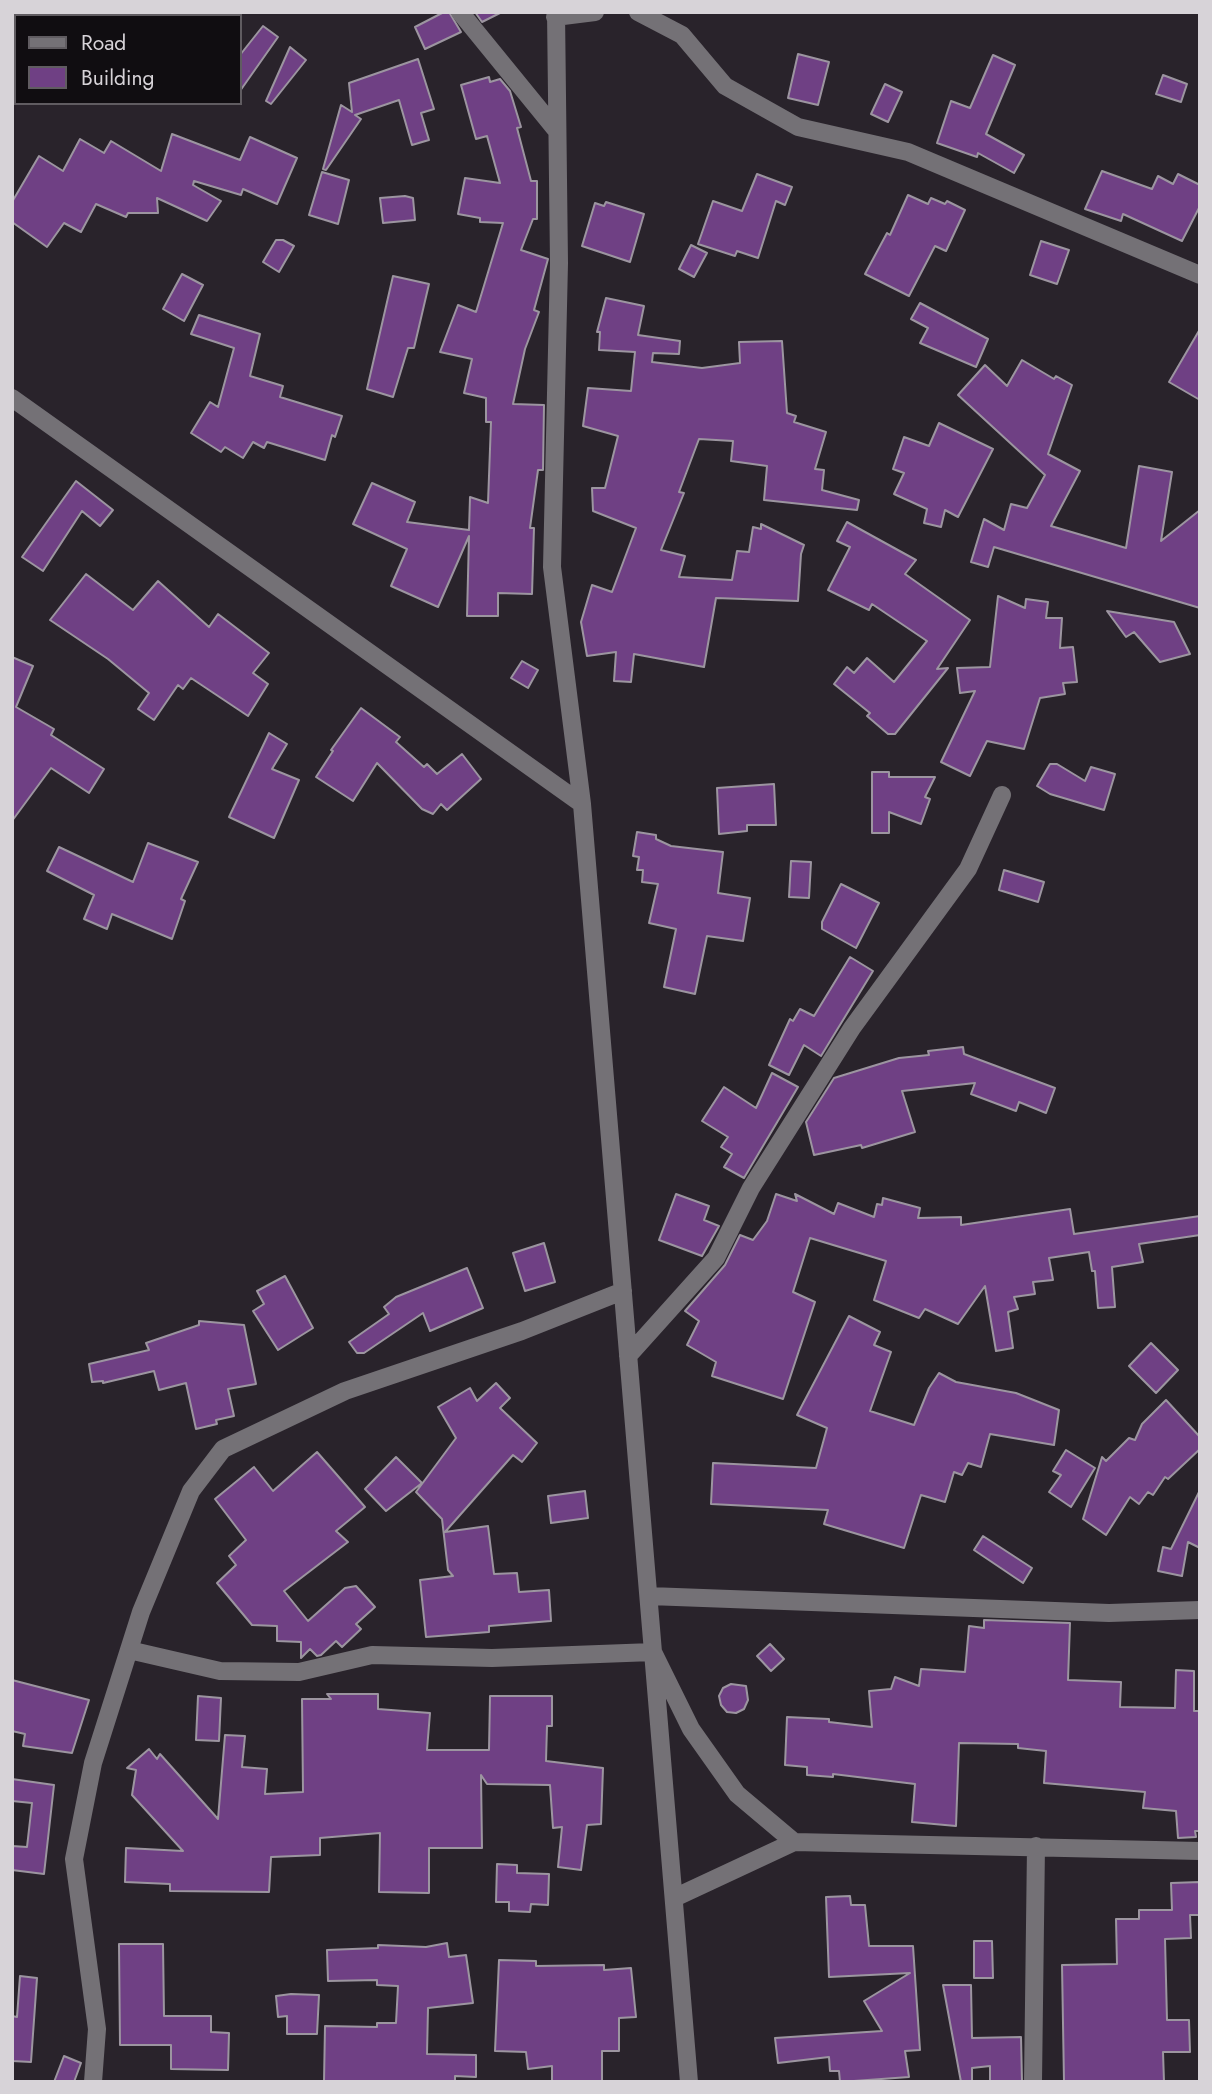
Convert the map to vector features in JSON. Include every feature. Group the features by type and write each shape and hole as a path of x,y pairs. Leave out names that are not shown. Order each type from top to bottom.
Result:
{"street":[{"path":"460,12 557,131"},
{"path":"595,12 555,15 559,263 552,567 582,804 690,2082"},
{"path":"638,12 682,34 725,86 798,127 908,152 1200,275"},
{"path":"12,398 582,804"},
{"path":"628,1356 716,1258 751,1188 852,1028 968,869 1002,795"},
{"path":"93,2082 97,2029 74,1859 93,1763 141,1612 191,1490 223,1449 345,1391 522,1332 623,1291"},
{"path":"649,1597 1109,1613 1200,1610"},
{"path":"129,1650 220,1671 299,1672 372,1655 492,1658 653,1652"},
{"path":"653,1652 691,1729 737,1794 794,1842"},
{"path":"674,1898 794,1842 1200,1851"},
{"path":"1033,2082 1036,1846"}],"building":[{"path":"449,12 461,32 425,49 415,27"},
{"path":"475,12 502,12 482,22"},
{"path":"263,26 278,37 242,88 242,52"},
{"path":"290,47 306,60 271,104 266,101"},
{"path":"798,54 829,62 818,105 788,98"},
{"path":"993,55 1015,65 986,134 1024,155 1014,173 978,153 977,157 937,143 951,101 970,108"},
{"path":"418,59 434,109 421,113 429,140 412,145 399,100 355,115 361,119 326,170 323,169 341,105 352,112 349,83"},
{"path":"1163,75 1187,84 1181,102 1156,94"},
{"path":"489,77 490,82 500,79 510,91 521,127 517,128 531,181 537,181 537,219 533,219 521,250 548,259 534,310 539,312 525,349 513,404 544,405 543,470 538,470 530,528 534,528 532,594 498,593 498,616 467,616 469,536 438,607 391,586 407,549 353,524 372,483 415,502 407,522 469,530 470,497 488,503 491,422 486,422 486,398 464,393 472,359 440,352 458,305 476,312 503,223 480,222 480,218 458,214 465,178 500,183 487,136 476,139 461,85"},
{"path":"885,84 902,92 888,122 871,114"},
{"path":"172,134 240,160 250,137 297,158 277,204 243,189 241,195 194,181 193,185 221,201 207,221 157,198 158,213 128,213 126,217 96,204 81,232 64,223 47,247 12,222 12,202 39,156 63,171 80,139 104,153 111,141 161,171"},
{"path":"1102,171 1152,189 1158,176 1173,184 1178,174 1200,185 1200,206 1182,241 1123,214 1121,221 1085,209"},
{"path":"322,172 349,180 338,224 309,215"},
{"path":"757,174 792,187 785,205 776,201 758,258 737,251 735,256 698,244 713,201 742,211"},
{"path":"908,195 928,204 931,198 945,204 947,201 965,210 946,251 935,246 909,296 865,274 887,233 890,235"},
{"path":"380,198 413,198 415,220 383,223"},
{"path":"606,202 644,214 630,262 582,246 595,203 604,206"},
{"path":"276,240 283,240 294,246 279,272 263,262"},
{"path":"1041,241 1069,250 1057,284 1030,275"},
{"path":"691,245 707,253 694,277 679,269"},
{"path":"182,274 203,285 184,321 163,309"},
{"path":"393,276 429,284 414,348 408,348 393,397 367,389"},
{"path":"606,298 644,306 638,335 680,341 679,354 653,353 652,362 702,368 740,363 739,342 782,341 787,413 796,416 794,422 826,432 815,469 824,470 822,490 859,500 857,510 764,500 767,466 731,461 733,441 699,439 679,492 684,493 661,550 685,556 679,577 732,580 737,551 749,552 753,527 761,529 761,524 804,545 798,601 716,598 704,667 634,654 631,682 614,681 616,652 587,656 581,622 592,585 612,592 636,528 593,511 592,488 605,488 618,436 583,426 588,388 631,391 635,352 599,350 600,332 597,332"},
{"path":"920,303 988,339 976,367 920,343 928,328 911,319"},
{"path":"199,315 260,334 250,376 283,386 280,397 342,416 335,437 332,435 325,460 267,442 264,448 253,442 243,458 225,447 221,452 191,433 210,402 218,407 234,348 191,334"},
{"path":"1200,329 1200,400 1169,382"},
{"path":"1022,360 1054,379 1056,376 1072,385 1048,454 1080,471 1051,526 1126,548 1139,466 1172,472 1161,541 1200,510 1200,608 994,547 988,567 971,562 984,519 1004,530 1011,504 1027,508 1045,475 958,395 985,365 1007,386"},
{"path":"939,423 993,449 958,517 945,510 941,527 924,523 927,509 894,494 904,473 893,469 904,437 929,446"},
{"path":"76,481 113,510 100,526 82,511 43,571 22,557"},
{"path":"847,522 916,560 905,574 970,620 937,669 948,668 895,734 888,734 867,716 870,713 834,684 847,667 854,673 867,658 894,682 927,641 872,604 869,610 828,590 850,547 837,541"},
{"path":"86,574 133,610 158,581 209,627 218,614 269,653 253,673 268,684 248,716 191,678 183,689 178,685 154,720 138,709 149,693 108,659 50,620"},
{"path":"998,596 1025,608 1026,599 1048,602 1046,618 1062,618 1060,648 1073,647 1077,682 1063,683 1065,694 1040,698 1024,749 987,741 970,776 941,762 975,691 960,693 957,668 990,667"},
{"path":"1107,611 1174,622 1190,654 1160,662 1134,632 1126,637"},
{"path":"12,657 33,666 16,707 54,729 51,735 104,769 89,793 51,768 12,821"},
{"path":"522,661 538,670 528,688 511,678"},
{"path":"361,708 400,737 396,742 424,767 427,764 437,774 462,754 481,779 447,810 441,804 433,814 422,809 377,763 353,801 316,777 333,751 331,750"},
{"path":"269,733 287,744 272,769 299,780 274,838 229,817"},
{"path":"1050,764 1057,764 1085,781 1091,767 1115,774 1104,810 1050,794 1037,786"},
{"path":"872,772 889,772 889,777 935,777 925,797 930,799 921,824 889,812 889,833 872,833"},
{"path":"774,784 776,825 747,825 747,831 719,834 717,788"},
{"path":"637,832 656,835 656,839 671,846 723,852 718,893 750,898 743,941 707,936 695,994 664,987 676,929 649,923 658,884 642,882 643,870 637,870 639,857 633,856"},
{"path":"148,843 198,862 181,899 185,901 172,939 112,914 107,929 84,919 94,895 47,871 59,847 133,882"},
{"path":"791,861 811,862 809,898 789,897"},
{"path":"1004,870 1044,882 1038,902 999,890"},
{"path":"841,884 879,903 856,948 822,929 822,922"},
{"path":"850,957 873,971 821,1056 804,1045 789,1075 769,1065 790,1019 793,1021 800,1009 814,1016"},
{"path":"963,1047 964,1054 1055,1088 1046,1113 1019,1102 1016,1111 971,1094 975,1083 902,1091 915,1132 862,1148 861,1145 814,1155 806,1122 834,1078 899,1058 929,1055 928,1051"},
{"path":"772,1073 798,1087 744,1178 724,1167 732,1154 721,1147 728,1137 702,1121 724,1087 756,1108"},
{"path":"676,1194 709,1206 704,1220 719,1226 702,1256 659,1240"},
{"path":"776,1194 797,1201 795,1194 834,1214 838,1203 874,1217 877,1204 882,1205 883,1198 920,1208 918,1218 961,1217 961,1225 1070,1209 1074,1234 1200,1216 1200,1235 1139,1244 1143,1262 1112,1267 1115,1307 1098,1308 1095,1271 1092,1271 1089,1252 1049,1258 1053,1280 1033,1282 1035,1294 1014,1297 1018,1309 1008,1312 1013,1348 996,1351 985,1286 958,1324 925,1309 919,1318 874,1300 886,1261 810,1238 793,1292 815,1302 783,1399 712,1376 716,1362 687,1345 699,1321 685,1311 725,1265 740,1235 753,1240 767,1221"},
{"path":"544,1243 555,1282 525,1291 513,1253"},
{"path":"467,1268 483,1308 430,1331 423,1313 364,1353 357,1353 349,1342 389,1314 384,1307 396,1297"},
{"path":"285,1276 313,1328 278,1350 253,1311 264,1304 257,1291"},
{"path":"849,1316 880,1332 874,1345 891,1352 870,1411 914,1425 929,1388 939,1373 956,1382 1016,1393 1059,1410 1054,1445 990,1434 981,1467 968,1463 962,1475 954,1472 945,1502 921,1495 904,1548 824,1524 828,1510 711,1504 713,1463 816,1468 827,1428 797,1415"},
{"path":"199,1321 244,1325 256,1384 228,1389 234,1416 196,1429 186,1383 159,1390 154,1371 103,1383 92,1382 89,1364 149,1350 146,1343 199,1325"},
{"path":"1151,1343 1178,1370 1156,1393 1129,1366"},
{"path":"496,1383 510,1398 500,1408 537,1443 522,1462 513,1455 445,1532 488,1526 494,1574 517,1573 519,1592 549,1590 551,1621 489,1626 489,1632 426,1637 420,1580 453,1576 448,1570 442,1519 416,1492 456,1438 438,1407 470,1388 477,1401"},
{"path":"1166,1400 1200,1437 1200,1449 1168,1479 1165,1477 1153,1495 1148,1492 1139,1504 1130,1497 1106,1535 1083,1519 1102,1457 1106,1461 1129,1438 1135,1440 1142,1424"},
{"path":"1066,1450 1095,1468 1071,1507 1049,1492 1061,1475 1053,1471"},
{"path":"317,1452 365,1507 336,1531 348,1542 284,1591 308,1621 345,1588 356,1586 375,1607 356,1624 361,1629 342,1647 336,1641 321,1655 317,1656 310,1649 301,1658 301,1642 277,1641 277,1626 252,1625 217,1583 236,1565 229,1556 246,1540 215,1499 254,1467 273,1491"},
{"path":"396,1457 422,1483 386,1511 365,1489"},
{"path":"1200,1490 1200,1548 1188,1542 1182,1576 1158,1571 1163,1547 1171,1549"},
{"path":"585,1491 588,1518 551,1523 548,1496"},
{"path":"983,1536 1032,1568 1023,1583 974,1550"},
{"path":"984,1620 1070,1623 1068,1680 1121,1682 1120,1707 1175,1708 1176,1670 1194,1671 1194,1711 1200,1711 1200,1831 1195,1831 1196,1837 1178,1838 1176,1811 1143,1808 1145,1792 1044,1783 1046,1751 1018,1748 1018,1744 959,1743 956,1826 912,1822 915,1784 833,1774 833,1777 807,1775 807,1767 785,1765 787,1717 829,1719 829,1722 872,1727 869,1691 891,1689 895,1677 919,1686 921,1669 965,1672 969,1626 984,1628"},
{"path":"770,1644 784,1659 771,1671 757,1656"},
{"path":"12,1680 89,1700 72,1753 23,1746 25,1734 12,1731"},
{"path":"731,1684 746,1686 748,1700 744,1709 736,1713 727,1712 721,1705 719,1696 723,1688"},
{"path":"327,1694 378,1694 378,1709 430,1713 427,1750 489,1750 490,1696 552,1696 552,1726 547,1726 546,1761 603,1768 601,1824 587,1825 581,1870 558,1867 562,1827 553,1828 550,1785 487,1784 481,1775 482,1848 429,1848 429,1893 379,1892 380,1833 320,1838 320,1855 271,1857 269,1892 170,1891 170,1884 125,1882 126,1848 183,1851 132,1795 136,1770 127,1768 149,1749 157,1759 160,1754 218,1819 225,1735 245,1736 242,1767 267,1769 265,1794 303,1792 302,1699 331,1699"},
{"path":"198,1696 221,1698 219,1741 196,1740"},
{"path":"12,1779 54,1785 44,1874 12,1870 12,1846 27,1847 32,1803 12,1801"},
{"path":"497,1864 517,1865 517,1873 549,1874 548,1905 531,1904 530,1912 509,1911 509,1902 496,1902"},
{"path":"1200,1882 1200,1915 1190,1915 1191,1938 1165,1939 1167,2020 1189,2020 1190,2052 1163,2052 1164,2082 1064,2082 1062,1965 1117,1964 1116,1919 1139,1919 1139,1910 1172,1910 1171,1883"},
{"path":"850,1896 851,1905 865,1905 869,1946 913,1946 920,2050 905,2051 909,2077 840,2082 839,2071 830,2071 829,2057 778,2063 775,2038 882,2031 864,2001 910,1973 829,1977 826,1897"},
{"path":"974,1941 992,1941 993,1978 974,1978"},
{"path":"447,1943 449,1957 466,1955 473,2003 428,2008 427,2054 476,2055 476,2077 455,2076 455,2082 324,2082 325,2026 377,2027 377,2023 396,2023 398,1986 377,1985 377,1980 328,1981 327,1950 378,1948 378,1945 426,1947"},
{"path":"119,1944 163,1944 164,2016 211,2016 211,2032 229,2033 228,2070 171,2069 171,2045 120,2045"},
{"path":"499,1960 536,1961 536,1966 604,1965 604,1970 631,1968 636,2017 619,2018 619,2051 602,2051 602,2082 552,2082 552,2066 528,2069 526,2052 495,2051"},
{"path":"20,1976 37,1978 31,2062 12,2061 12,2016 17,2017"},
{"path":"943,1985 971,1985 972,2038 1021,2037 1022,2082 990,2082 990,2066 972,2068 972,2082 961,2082"},
{"path":"319,1995 317,2034 287,2034 287,2016 278,2017 276,1996"},
{"path":"64,2056 81,2063 74,2082 54,2082"}]}
